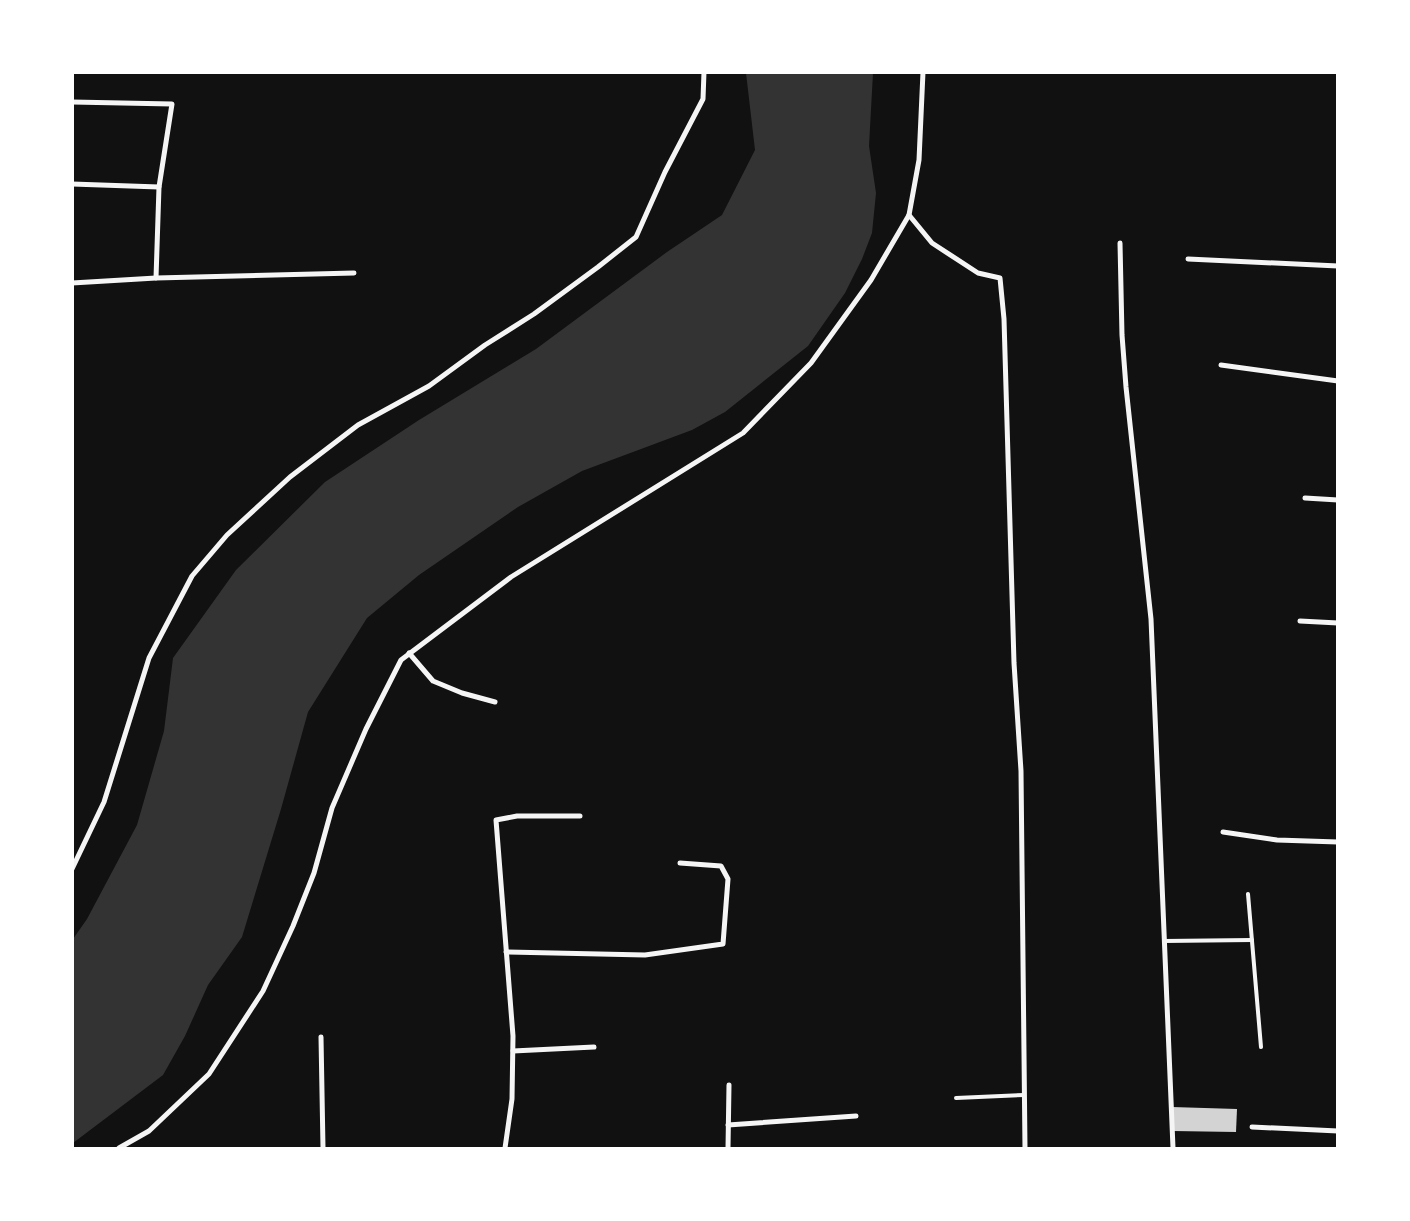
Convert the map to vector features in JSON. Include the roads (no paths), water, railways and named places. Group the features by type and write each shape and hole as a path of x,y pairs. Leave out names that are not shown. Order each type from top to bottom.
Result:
{"street":[{"path":"72,869 104,802 149,658 192,576 227,535 290,477 358,426 429,386 485,345 534,314 636,237 665,172 703,99 704,72"},
{"path":"119,1148 149,1131 209,1074 263,991 293,926 314,873 332,808 366,729 401,660 511,577 743,433 811,363 870,280 909,215 919,160 923,72"},
{"path":"72,102 172,104 159,187 156,278"},
{"path":"72,184 159,187"},
{"path":"909,215 932,243 978,273 1000,278 1004,319 1014,663 1021,771 1024,1148"},
{"path":"1120,243 1122,335 1126,387 1151,619 1173,1148"},
{"path":"1188,260 1338,266"},
{"path":"72,283 156,278 354,273"},
{"path":"1221,365 1338,381"},
{"path":"1305,498 1338,500"},
{"path":"1300,621 1338,623"},
{"path":"409,653 433,681 462,693 495,702"},
{"path":"505,1148 512,1098 512,1051 496,820 518,816 580,816"},
{"path":"1223,832 1277,840 1338,842"},
{"path":"506,952 645,955 723,944 728,879 721,866 680,863"},
{"path":"320,1037 323,1148"},
{"path":"512,1051 594,1047"},
{"path":"728,1148 729,1085"},
{"path":"728,1125 856,1116"},
{"path":"1252,1127 1338,1131"}],"lane":[{"path":"1248,894 1261,1047"},
{"path":"1164,941 1252,940"},
{"path":"956,1098 1024,1096"}]}
